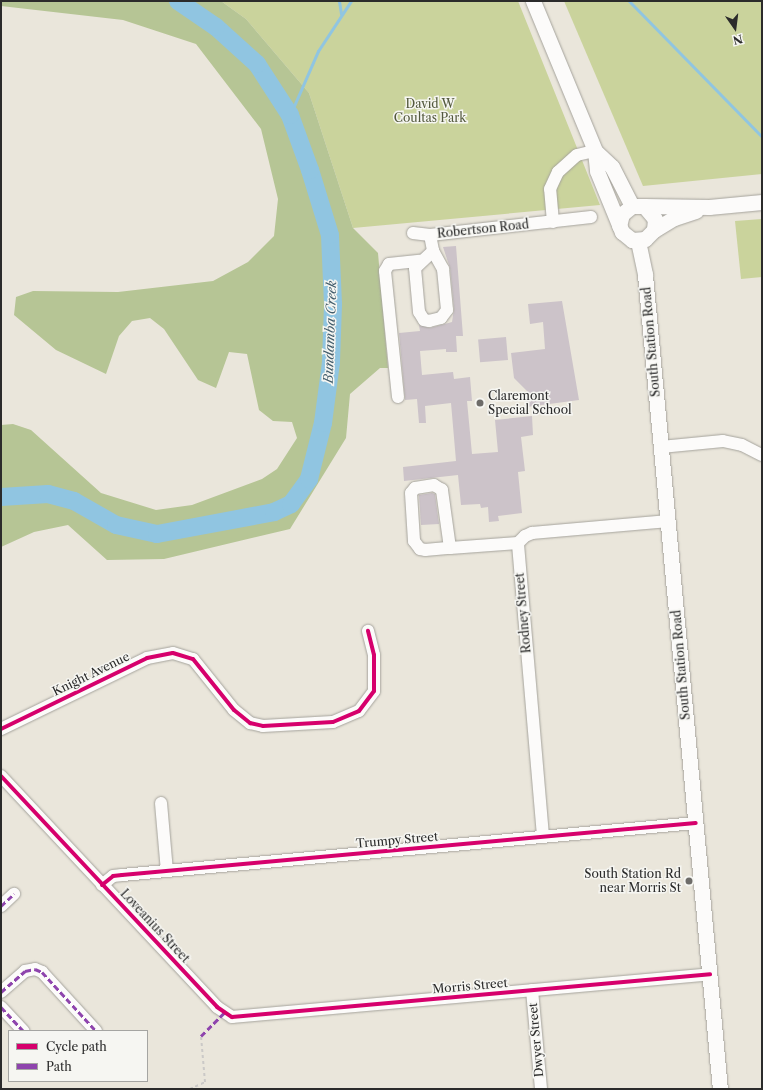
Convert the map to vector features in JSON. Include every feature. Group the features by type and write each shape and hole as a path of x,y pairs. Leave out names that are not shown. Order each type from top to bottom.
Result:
{"main road":[{"path":"532,1 595,151 597,171 626,237 638,241 650,236 654,230 674,218 709,207"},
{"path":"595,151 612,167 638,206 653,214 654,230"},
{"path":"620,226 622,214 638,206 709,207 762,202"},
{"name":"South Station Road","path":"638,241 645,275 720,1089"}],"street":[{"path":"553,222 550,190 558,172 577,155 595,151"},
{"name":"Robertson Road","path":"413,234 430,235 591,217"},
{"path":"430,235 432,251 442,269 447,310 438,320 424,320 418,312 415,268 420,261 432,251"},
{"path":"398,397 385,271 389,264 420,261"},
{"path":"661,447 723,442 742,446 762,455"},
{"path":"450,548 442,490 434,485 415,488 411,493 414,541 417,546 425,550 518,543 525,536 532,533 668,521"},
{"name":"Rodney Street","path":"518,543 543,836"},
{"name":"Knight Avenue","path":"1,729 147,658 173,653 193,659 234,710 250,723 263,726 333,722 359,711 374,691 374,655 368,631"},
{"name":"Loveanius Street","path":"1,776 217,1007 232,1017"},
{"path":"161,803 167,871"},
{"name":"Trumpy Street","path":"102,885 114,876 696,823"},
{"path":"1,906 14,894"},
{"path":"1,992 25,971 35,969 42,972 95,1030"},
{"name":"Morris Street","path":"232,1017 710,974"},
{"name":"Dwyer Street","path":"532,990 541,1089"},
{"path":"1,1008 23,1030"}],"path":[{"path":"264,1 279,1"},
{"path":"190,1089 205,1082 201,1036"}],"green space":[{"path":"1,1 221,1 246,19 309,93 353,228 378,253 388,368 380,368 350,394 346,438 290,529 164,559 107,560 68,525 34,532 1,547 1,425 13,424 31,430 101,493 156,510 192,505 262,479 277,469 297,438 292,422 273,421 259,410 247,354 229,352 216,388 198,380 164,329 150,318 132,321 119,336 106,374 56,350 14,315 16,297 33,291 118,292 213,281 248,262 274,236 278,199 261,129 196,44 123,20 1,6"},
{"name":"David W Coultas Park","path":"221,1 518,1 600,205 353,228 309,93 246,19"},
{"path":"564,1 762,1 762,174 643,186"},
{"path":"762,219 762,277 741,279 735,221"}],"building":[{"path":"456,246 463,336 456,336 457,352 446,352 446,349 420,351 422,375 453,372 454,379 470,377 472,401 467,401 472,454 498,452 495,420 532,416 533,435 521,437 525,471 518,472 522,513 498,516 499,521 489,522 488,507 481,508 480,504 461,505 458,475 404,481 403,467 456,461 451,403 425,406 426,423 419,423 417,399 405,400 399,333 420,331 419,325 430,328 452,322 454,309 450,268 443,247"},
{"path":"562,301 579,400 527,407 526,393 528,392 514,378 511,353 545,349 543,322 530,324 528,304"},
{"path":"506,337 508,360 480,362 478,339"},
{"path":"435,494 439,524 421,525 419,495"}],"waterway":[{"name":"Bundamba Creek","path":"1,497 48,494 74,501 116,525 157,534 274,512 291,504 309,479 323,423 331,362 333,304 330,235 310,170 290,115 257,64 216,27 178,1"},
{"path":"339,1 341,14"},
{"path":"290,115 318,51 351,1"},
{"path":"629,1 762,137"}],"marked path":[{"path":"1,906 14,894"},
{"path":"1,992 25,971 35,969 42,972 95,1030"},
{"path":"1,1007 22,1030"},
{"path":"201,1036 224,1013"}],"cycle path":[{"path":"1,729 147,658 173,653 193,659 234,710 250,723 263,726 333,722 359,711 374,691 374,655 368,631"},
{"path":"1,776 217,1007 232,1017 710,974"},
{"path":"102,885 113,876 122,875 696,823"}],"place":[{"name":"Claremont Special School","path":"480,403"},
{"name":"South Station Rd near Morris St","path":"689,881"}]}
